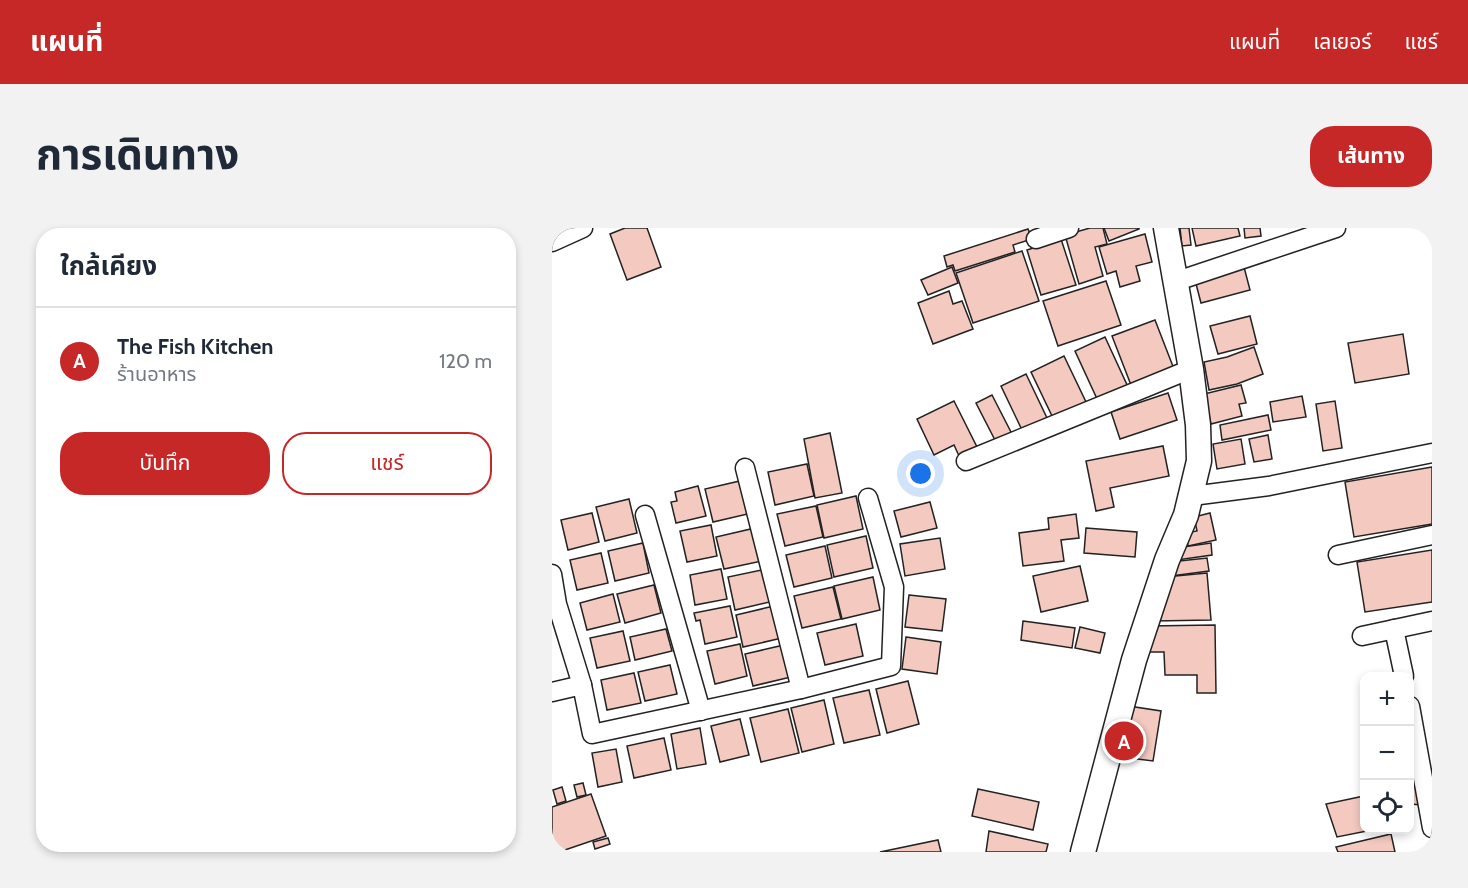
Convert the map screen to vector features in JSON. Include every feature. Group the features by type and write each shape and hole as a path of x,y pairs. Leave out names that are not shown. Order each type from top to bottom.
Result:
{"street":[{"path":"552,242 583,228"},
{"path":"1036,238 1069,228"},
{"path":"1083,852 1134,660 1167,560 1192,496 1199,462 1198,425 1191,369 1166,228"},
{"path":"1174,282 1327,229"},
{"path":"966,461 1191,369"},
{"path":"1192,496 1269,486 1432,453"},
{"path":"745,468 801,690"},
{"path":"552,574 556,604 582,686 592,734 801,690 891,666 894,587 868,498"},
{"path":"645,515 701,711"},
{"path":"1338,555 1432,535"},
{"path":"1362,636 1432,621"},
{"path":"1394,629 1403,672"},
{"path":"552,693 582,686"},
{"path":"1414,726 1432,828"}],"building":[{"path":"625,228 647,228 661,267 627,280 610,234"},
{"path":"1090,228 1103,228 1107,244 1095,247 1103,276 1079,284 1065,235"},
{"path":"1104,228 1139,228 1139,229 1109,241"},
{"path":"1180,228 1189,228 1191,245 1182,246"},
{"path":"1192,228 1238,228 1240,236 1196,246"},
{"path":"1244,228 1260,228 1261,236 1245,238"},
{"path":"1028,229 1032,239 1013,245 1015,252 955,271 953,265 947,267 944,256"},
{"path":"1145,234 1152,262 1136,266 1140,281 1120,287 1116,271 1107,274 1099,247"},
{"path":"1061,239 1076,285 1041,295 1027,250"},
{"path":"1022,251 1039,301 973,323 956,273"},
{"path":"952,267 958,283 928,295 921,280"},
{"path":"1244,267 1250,290 1201,303 1195,280"},
{"path":"1106,281 1121,325 1058,346 1043,301"},
{"path":"949,291 953,304 962,301 973,329 933,344 918,303"},
{"path":"1250,316 1257,344 1218,354 1210,326"},
{"path":"1155,320 1174,369 1131,385 1112,336"},
{"path":"1403,334 1409,374 1355,383 1348,343"},
{"path":"1105,337 1128,387 1098,401 1075,351"},
{"path":"1254,347 1263,374 1237,384 1209,390 1204,362 1227,357"},
{"path":"1064,356 1086,402 1053,418 1031,372"},
{"path":"1026,374 1047,418 1022,430 1001,386"},
{"path":"1241,385 1246,403 1239,404 1242,416 1211,424 1204,394"},
{"path":"1168,393 1177,420 1120,439 1111,412"},
{"path":"992,395 1013,436 997,444 976,403"},
{"path":"1302,396 1306,417 1273,422 1270,402"},
{"path":"954,401 978,449 960,458 954,445 934,455 917,419"},
{"path":"1335,401 1342,448 1323,451 1316,404"},
{"path":"1268,415 1271,430 1222,440 1220,425"},
{"path":"830,433 842,493 815,498 804,439"},
{"path":"1268,435 1272,459 1254,462 1249,439"},
{"path":"1241,439 1245,464 1217,469 1213,444"},
{"path":"1163,446 1169,476 1110,488 1114,507 1096,511 1086,461"},
{"path":"807,464 814,496 775,505 768,472"},
{"path":"1432,467 1432,524 1354,537 1345,482"},
{"path":"744,480 752,513 713,522 705,489"},
{"path":"698,486 706,516 676,523 671,502 677,501 675,492"},
{"path":"856,496 863,529 824,538 817,505"},
{"path":"629,499 637,533 605,541 596,507"},
{"path":"930,502 937,528 901,537 894,511"},
{"path":"816,506 823,537 785,546 777,514"},
{"path":"592,513 599,542 568,550 561,520"},
{"path":"1210,513 1216,540 1188,546 1186,533 1197,531 1194,517"},
{"path":"1076,514 1079,538 1061,540 1064,561 1023,566 1019,533 1049,529 1048,518"},
{"path":"711,525 717,556 687,562 680,531"},
{"path":"755,528 762,561 724,569 716,537"},
{"path":"1086,528 1137,532 1135,557 1084,553"},
{"path":"866,536 873,568 834,577 827,545"},
{"path":"940,538 945,569 905,576 900,544"},
{"path":"643,543 649,573 615,581 608,551"},
{"path":"1211,543 1212,555 1177,560 1176,548"},
{"path":"825,546 832,578 794,587 786,555"},
{"path":"1432,550 1432,602 1365,612 1357,562"},
{"path":"601,553 608,583 577,590 570,560"},
{"path":"1207,558 1209,571 1171,576 1170,562"},
{"path":"1080,566 1088,601 1041,612 1033,576"},
{"path":"721,569 727,599 695,605 690,575"},
{"path":"766,569 774,601 735,610 728,577"},
{"path":"1207,573 1211,620 1154,621 1165,577"},
{"path":"873,577 880,610 842,619 834,586"},
{"path":"654,585 661,613 625,623 617,594"},
{"path":"833,587 841,619 802,628 794,596"},
{"path":"613,594 620,622 587,630 580,603"},
{"path":"909,595 946,599 942,631 905,627"},
{"path":"730,606 737,637 705,644 700,620 696,621 694,613"},
{"path":"774,606 782,638 743,647 736,615"},
{"path":"1023,621 1075,628 1072,648 1021,640"},
{"path":"856,624 863,656 825,665 817,633"},
{"path":"1215,625 1216,693 1197,693 1197,675 1165,675 1164,652 1147,652 1147,626"},
{"path":"1080,627 1105,633 1100,653 1075,648"},
{"path":"666,629 672,651 635,660 630,637"},
{"path":"623,631 630,661 597,668 590,638"},
{"path":"906,637 941,642 937,674 902,669"},
{"path":"740,644 747,676 715,684 707,651"},
{"path":"784,645 791,677 753,686 745,654"},
{"path":"670,665 677,694 645,701 638,672"},
{"path":"634,673 641,703 607,710 601,680"},
{"path":"908,681 919,724 887,733 876,689"},
{"path":"869,690 880,735 844,743 833,698"},
{"path":"824,700 834,744 802,752 791,708"},
{"path":"1122,705 1161,711 1153,761 1114,756"},
{"path":"788,709 799,753 761,762 750,718"},
{"path":"740,719 749,755 720,762 711,726"},
{"path":"700,728 706,764 677,769 671,734"},
{"path":"664,738 671,770 634,778 627,746"},
{"path":"616,749 622,782 598,787 592,753"},
{"path":"1414,779 1418,779 1422,805 1414,804"},
{"path":"583,783 586,795 577,797 574,785"},
{"path":"562,787 566,801 557,804 553,790"},
{"path":"978,789 1039,802 1033,830 972,816"},
{"path":"591,794 606,836 559,852 552,852 552,807"},
{"path":"1360,797 1360,832 1337,837 1326,804"},
{"path":"989,831 1048,844 1046,852 986,852"},
{"path":"1391,834 1395,852 1338,852 1336,847"},
{"path":"608,838 610,844 595,849 593,842"},
{"path":"938,840 941,852 880,852"}],"place":[{"name":"The Fish Kitchen","path":"1124,741"}]}
